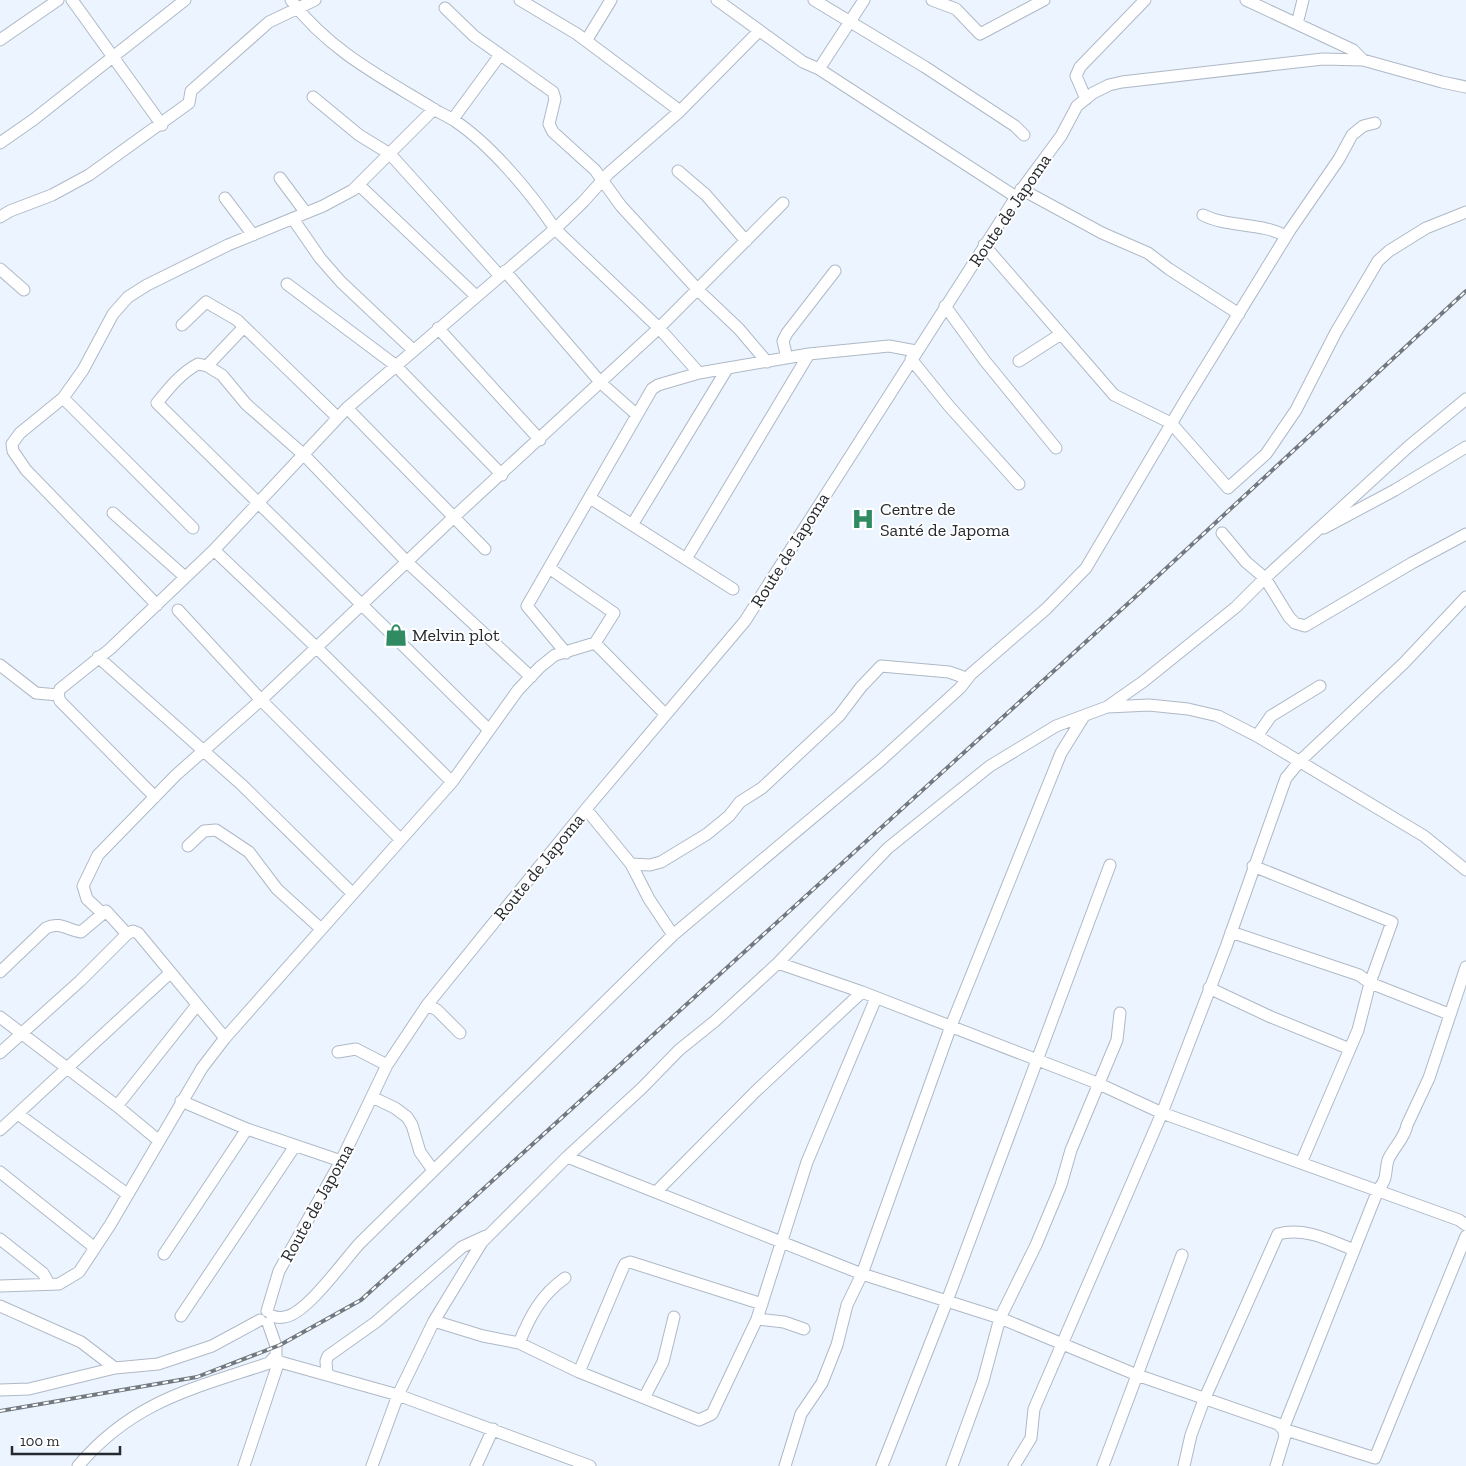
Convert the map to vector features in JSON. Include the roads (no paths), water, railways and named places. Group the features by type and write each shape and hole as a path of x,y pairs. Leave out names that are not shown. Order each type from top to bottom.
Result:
{"street":[{"path":"0,40 58,0"},
{"path":"72,0 162,125"},
{"path":"0,143 33,120 185,0"},
{"path":"0,217 10,211 47,198 89,175 162,125 189,103 191,91 264,26 294,4 315,0"},
{"path":"520,0 586,40 680,110"},
{"path":"586,40 612,0"},
{"path":"716,0 803,62 819,69 1018,193 1148,253 1169,269 1239,314"},
{"path":"814,0 925,67 1014,126 1024,135"},
{"path":"819,69 864,0"},
{"path":"932,0 962,14 980,34 1044,0"},
{"path":"1086,99 1076,76 1080,67 1144,0"},
{"path":"1246,0 1353,50 1363,60"},
{"path":"1297,24 1303,0"},
{"path":"294,4 319,33 344,53 453,119 479,138 545,214 555,229 659,328 699,373"},
{"path":"445,8 474,36 553,92 555,99 549,124 553,132 595,170 620,206 699,291 739,329 767,362"},
{"path":"154,797 60,701 58,695 60,690 110,649 214,550 347,408 555,229 584,202 602,181 680,110 759,31"},
{"path":"453,119 500,55"},
{"name":"Route de Japoma","path":"267,1318 279,1271 341,1161 387,1065 427,1005 586,809 745,621 984,245 1018,193 1060,136 1077,106 1109,86 1122,82 1323,59 1363,60 1442,82 1466,86"},
{"path":"312,96 360,135 390,154 601,383 637,415"},
{"path":"156,605 26,470 13,451 12,444 20,433 63,398 83,370 105,327 128,297 147,285 253,235 323,206 360,186 434,109"},
{"path":"0,1390 45,1386 115,1368 158,1364 212,1346 267,1318 285,1318 316,1295 350,1253 673,935 880,761 960,688 966,678 1013,640 1086,568 1171,423 1286,236 1339,159 1352,136 1363,126 1374,123"},
{"path":"678,171 706,195 746,241"},
{"path":"280,178 306,213"},
{"path":"360,186 476,296"},
{"path":"225,198 253,235"},
{"path":"102,913 87,899 83,886 98,855 154,797 261,700 408,563 455,516 540,440 699,291 782,203"},
{"path":"984,245 1114,395 1171,423 1226,487 1229,487 1266,454 1296,410 1336,332 1378,261 1426,228 1466,212"},
{"path":"1203,214 1223,223 1274,230 1286,236"},
{"path":"293,218 320,258 341,282 413,350"},
{"path":"0,269 24,290"},
{"path":"787,358 783,341 787,332 835,271"},
{"path":"287,284 395,365 502,475"},
{"path":"182,325 206,302 229,314 338,417"},
{"path":"945,306 985,361 1056,448"},
{"path":"207,366 243,328"},
{"path":"438,328 540,440"},
{"path":"1019,361 1061,334"},
{"path":"566,653 527,606 637,415 652,390 658,385 699,373 809,354 889,346 914,355 949,406 1019,484"},
{"path":"686,559 809,354"},
{"path":"489,730 257,503 214,457 157,403 169,387 189,369 198,364 207,366 222,375 246,404 304,455 408,563 531,677"},
{"path":"632,525 728,369"},
{"path":"63,398 193,528"},
{"path":"372,1466 398,1395 434,1321 488,1235 567,1156 631,1099 679,1050 715,1021 778,963 888,848 951,795 990,766 1039,735 1056,726 1106,707 1137,687 1231,612 1316,530 1408,447 1466,399"},
{"path":"347,408 455,516 485,549"},
{"path":"1316,530 1366,507 1466,447"},
{"path":"590,498 733,590"},
{"path":"114,513 185,577"},
{"path":"1222,533 1246,562 1265,578 1289,617 1295,623 1305,626 1412,563 1466,534"},
{"path":"214,550 317,648 452,782"},
{"path":"0,1286 49,1284 68,1280 79,1272 202,1068 225,1038 282,971 292,964 320,928 353,894 452,782 489,730 531,677 555,655 595,643 614,613 549,568"},
{"path":"1014,1466 1031,1438 1034,1409 1162,1113 1231,932 1286,778 1300,761 1404,663 1466,597"},
{"path":"178,610 261,700 400,839"},
{"path":"595,643 665,714"},
{"path":"98,658 202,752 242,785 353,894"},
{"path":"0,665 36,693 58,695"},
{"path":"632,864 650,865 661,862 712,830 740,802 762,788 839,716 861,687 881,666 949,672 966,678"},
{"path":"1257,736 1271,716 1320,686"},
{"path":"1106,707 1149,705 1207,712 1257,736 1424,836 1466,870"},
{"path":"785,1466 801,1414 822,1383 837,1345 847,1305 862,1274 951,1026 1061,753 1084,716"},
{"path":"586,809 632,864 649,899 673,935"},
{"path":"188,846 204,831 216,830 249,852 277,889 320,928"},
{"path":"882,1466 947,1301 1110,865"},
{"path":"1253,866 1391,921 1391,927 1370,983 1358,1030 1301,1162"},
{"path":"0,972 46,928 60,924 81,932 102,913 110,913 127,934"},
{"path":"0,1053 21,1032 80,981 127,934 134,931 138,933 225,1038"},
{"path":"1231,932 1359,975 1370,983 1449,1014"},
{"path":"778,963 862,992 1097,1083 1162,1113 1378,1190 1459,1220 1466,1225"},
{"path":"1276,1466 1284,1436 1283,1429 1378,1190 1386,1179 1388,1161 1406,1131 1429,1078 1466,967"},
{"path":"0,1130 170,973"},
{"path":"1209,988 1271,1017 1350,1049"},
{"path":"657,1191 756,1091 862,992"},
{"path":"434,1321 483,1336 519,1343 579,1372 698,1420 712,1414 757,1319 807,1162 831,1110 876,998"},
{"path":"117,1106 197,1005"},
{"path":"427,1005 437,1010 460,1033"},
{"path":"952,1466 983,1381 1000,1318 1036,1245 1061,1185 1071,1150 1116,1040 1120,1013"},
{"path":"0,1017 117,1106 158,1140"},
{"path":"338,1052 356,1049 387,1065"},
{"path":"372,1097 407,1116 420,1152 433,1170"},
{"path":"182,1101 248,1129 341,1161"},
{"path":"18,1114 127,1194"},
{"path":"164,1254 248,1129"},
{"path":"181,1316 295,1146"},
{"path":"567,1156 862,1274 1000,1318 1136,1375 1278,1424 1283,1429 1375,1458 1466,1236"},
{"path":"0,1172 95,1248"},
{"path":"1184,1466 1191,1435 1204,1400 1278,1234 1291,1230 1313,1234 1354,1250"},
{"path":"327,1375 326,1361 328,1356 376,1322 462,1247 488,1235"},
{"path":"0,1239 43,1273 49,1284"},
{"path":"1103,1466 1182,1255"},
{"path":"579,1372 622,1270 625,1264 630,1262 762,1304"},
{"path":"519,1343 531,1315 540,1300 551,1288 565,1278"},
{"path":"0,1306 81,1342 115,1368"},
{"path":"644,1398 663,1362 674,1317"},
{"path":"244,1466 276,1361 276,1346 267,1318"},
{"path":"757,1319 784,1322 804,1329"},
{"path":"78,1466 108,1434 145,1409 175,1395 276,1361 398,1395 590,1466"},
{"path":"476,1466 493,1429"}],"railway":[{"path":"0,1411 197,1377 280,1345 361,1300 1133,599 1466,291"}],"place":[{"name":"Centre de Santé de Japoma","path":"863,519"},
{"name":"Melvin plot","path":"396,635"}]}
